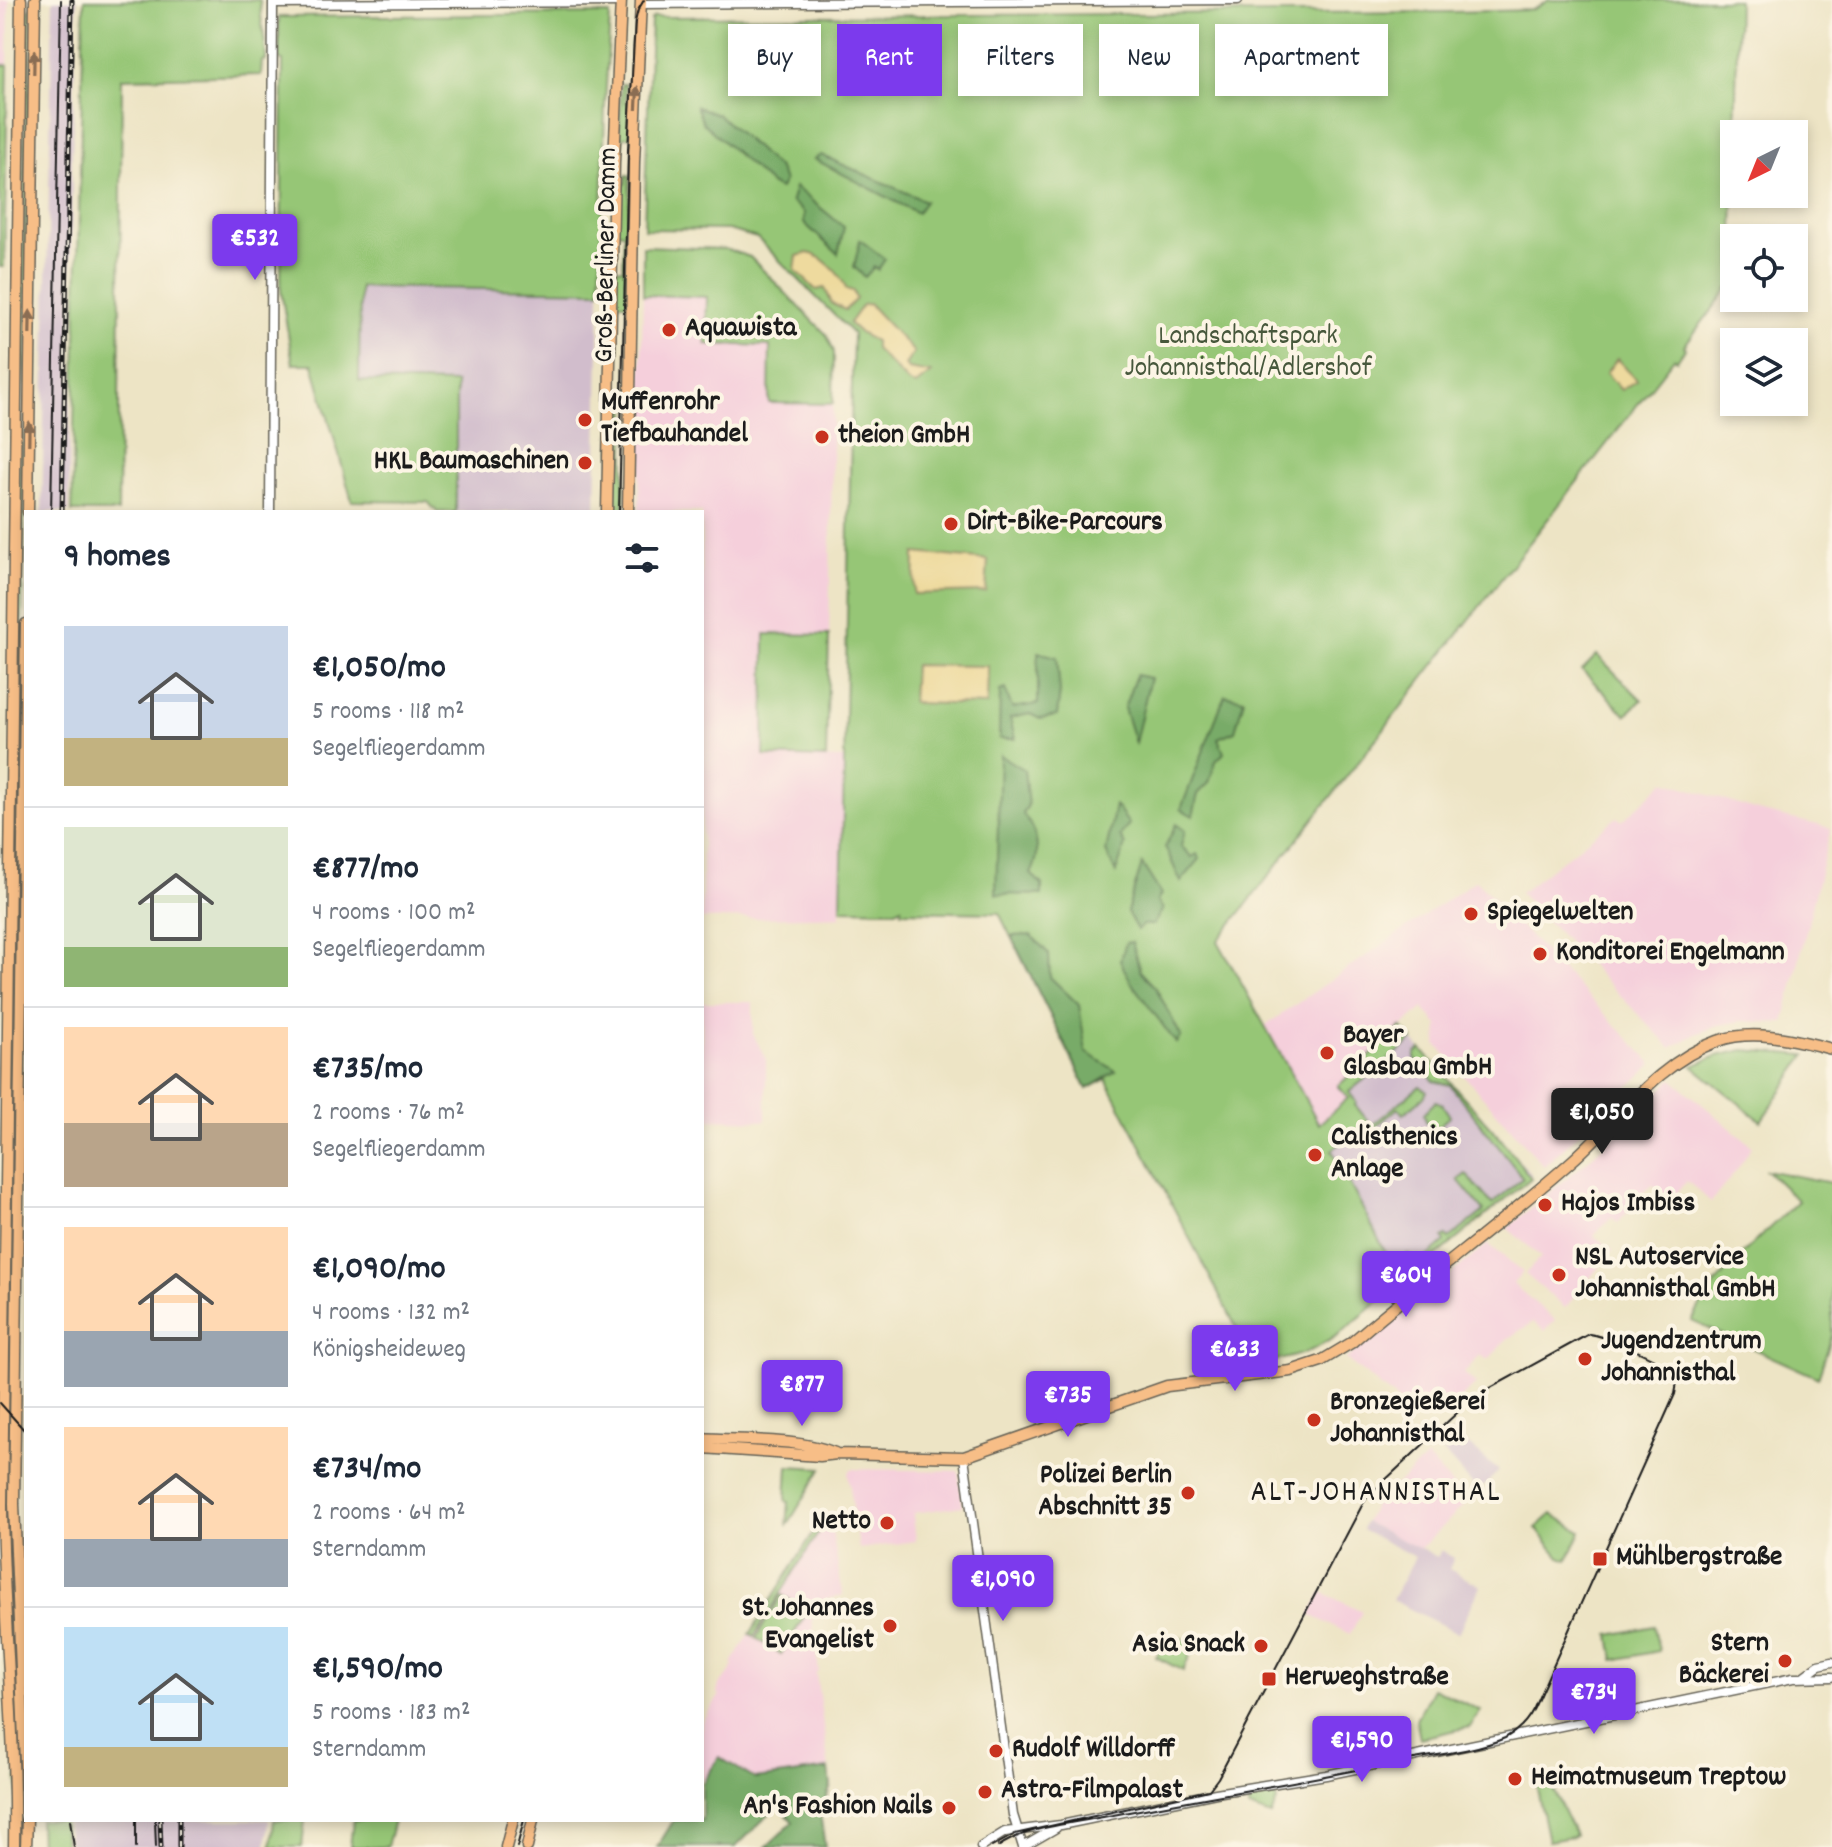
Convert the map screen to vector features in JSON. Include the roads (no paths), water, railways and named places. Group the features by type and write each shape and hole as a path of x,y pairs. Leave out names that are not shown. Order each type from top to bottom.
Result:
{"main road":[{"path":"21,0 23,400 28,510"},
{"path":"24,1747 15,1569 14,1449 23,400 35,0"},
{"path":"620,1 641,2"},
{"name":"Groß-Berliner Damm","path":"607,510 620,1"},
{"name":"Groß-Berliner Damm","path":"628,510 634,162 641,2"},
{"path":"14,1847 2,1451 19,701 24,646"},
{"path":"704,1448 820,1456 964,1457 1167,1386 1291,1371 1321,1361 1351,1343 1570,1163 1660,1075 1684,1056 1721,1039 1749,1035 1827,1048"},
{"path":"704,1438 813,1446 837,1454"},
{"path":"2,1522 9,1523 10,1557 15,1569"},
{"path":"26,1847 27,1822"},
{"path":"506,1847 512,1822"},
{"path":"527,1847 533,1822"}],"street":[{"path":"641,2 1238,0"},
{"path":"270,510 273,2 620,1"},
{"path":"964,1457 1016,1829 1023,1847 1061,1825"},
{"path":"1803,1676 1819,1665 1832,1662"},
{"path":"981,1847 1016,1829 1061,1825 1216,1793 1326,1775 1803,1676 1832,1677"}],"tram line":[{"path":"51,510 61,0"},
{"path":"619,510 628,149 635,22 644,0"},
{"path":"992,1847 1015,1834 1209,1790 1366,1498 1474,1397 1589,1334 1644,1354 1673,1373 1675,1394 1534,1708 1514,1732 1492,1743 1464,1750 1048,1827 1021,1835 998,1847"},
{"path":"0,1403 24,1430"},
{"path":"70,1822 74,1847"},
{"path":"136,1822 136,1847"},
{"path":"155,1822 156,1847"},
{"path":"517,1847 523,1822"}],"railway":[{"path":"62,510 72,0"},
{"path":"160,1822 161,1847"},
{"path":"179,1822 179,1847"}],"place":[{"name":"Aquawista","path":"669,330"},
{"name":"Muffenrohr Tiefbauhandel","path":"585,420"},
{"name":"theion GmbH","path":"822,437"},
{"name":"HKL Baumaschinen","path":"585,463"},
{"name":"Dirt-Bike-Parcours","path":"951,524"},
{"name":"Spiegelwelten","path":"1471,914"},
{"name":"Konditorei Engelmann","path":"1540,954"},
{"name":"Bayer Glasbau GmbH","path":"1327,1053"},
{"name":"Calisthenics Anlage","path":"1315,1155"},
{"name":"Hajos Imbiss","path":"1545,1205"},
{"name":"NSL Autoservice Johannisthal GmbH","path":"1559,1275"},
{"name":"Jugendzentrum Johannisthal","path":"1585,1359"},
{"name":"Bronzegießerei Johannisthal","path":"1314,1420"},
{"name":"Polizei Berlin Abschnitt 35","path":"1188,1493"},
{"name":"Netto","path":"887,1523"},
{"name":"Mühlbergstraße","path":"1600,1559"},
{"name":"St. Johannes Evangelist","path":"890,1626"},
{"name":"Asia Snack","path":"1261,1646"},
{"name":"Stern Bäckerei","path":"1785,1661"},
{"name":"Herweghstraße","path":"1269,1679"},
{"name":"Rudolf Willdorff","path":"996,1751"},
{"name":"Heimatmuseum Treptow","path":"1515,1779"},
{"name":"Astra-Filmpalast","path":"985,1792"},
{"name":"An's Fashion Nails","path":"949,1808"}],"district":[{"name":"ALT-JOHANNISTHAL","path":"1376,1494"}],"park label":[{"name":"Landschaftspark Johannisthal/Adlershof","path":"1248,354"}]}
